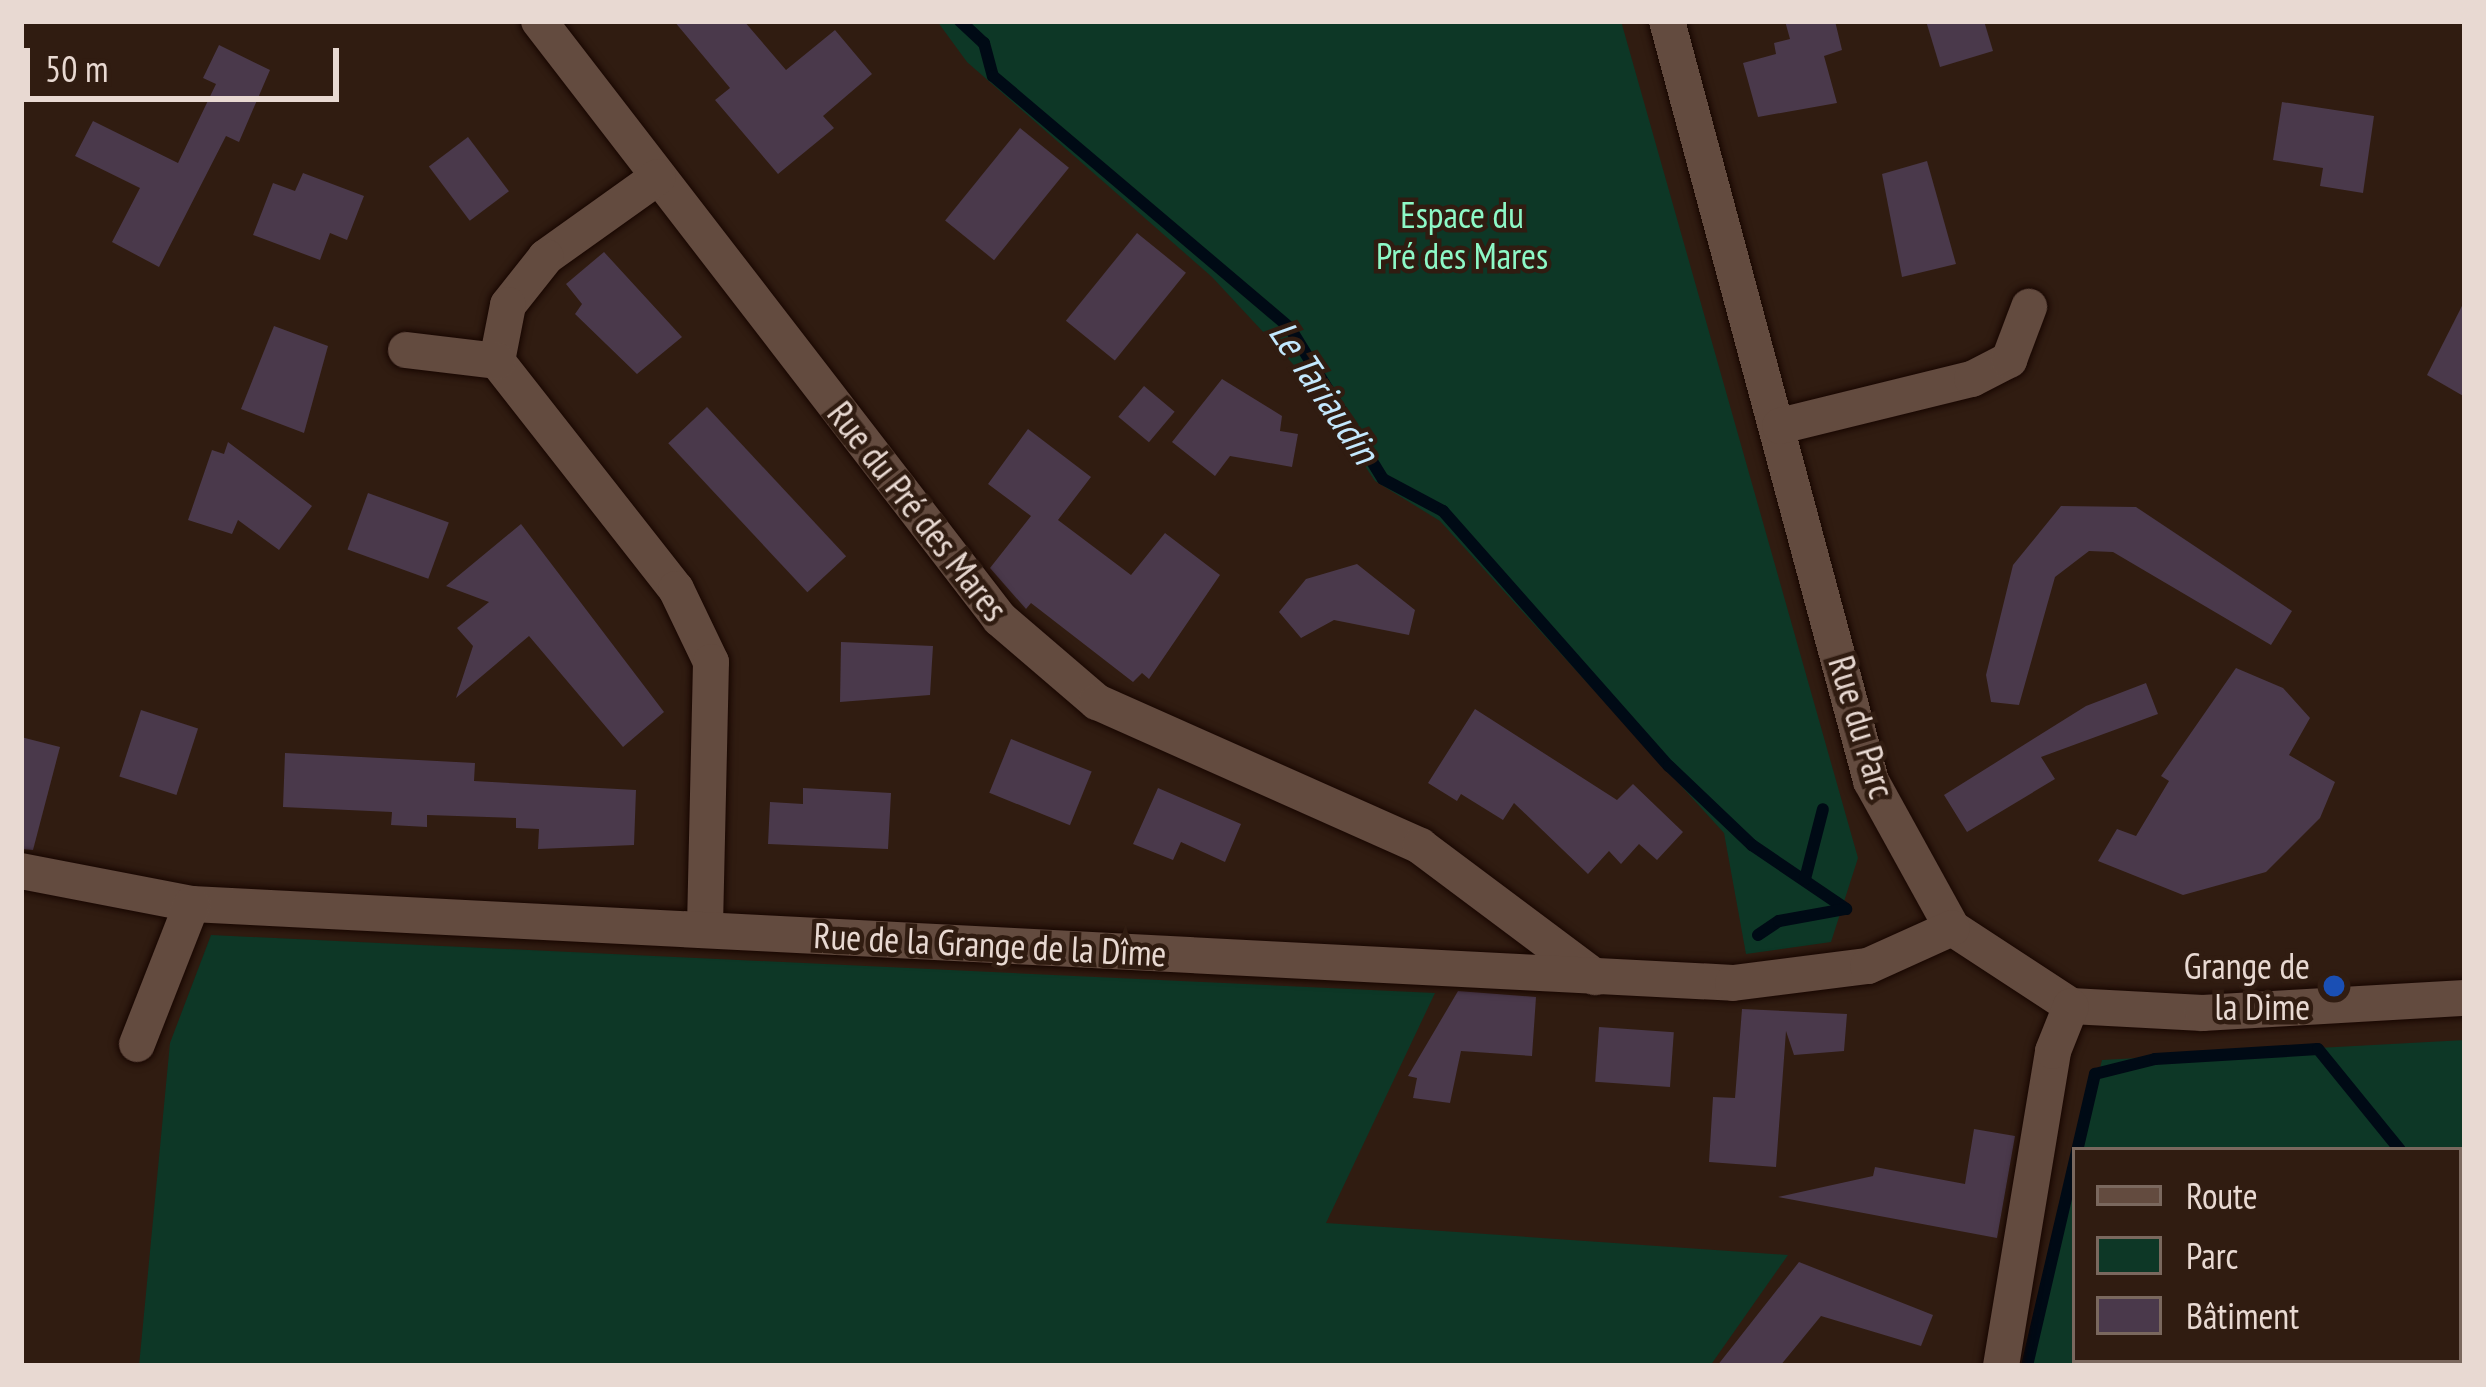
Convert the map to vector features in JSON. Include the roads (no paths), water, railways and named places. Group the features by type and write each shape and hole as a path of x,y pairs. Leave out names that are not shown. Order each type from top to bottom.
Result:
{"street":[{"name":"Rue du Pré des Mares","path":"539,21 1000,619 1097,702 1420,846 1595,976"},
{"name":"Rue du Parc","path":"1667,21 1780,425 1871,781 1952,928 2072,1006"},
{"path":"497,361 508,305 546,257 658,177"},
{"path":"1780,425 1972,379 2009,361 2029,307"},
{"path":"406,350 497,361 676,589 712,662 705,929"},
{"name":"Rue de la Grange de la Dîme","path":"21,871 192,904 1733,983 1868,966 1952,928"},
{"path":"137,1044 192,904"},
{"path":"2001,1366 2054,1051 2072,1006 2203,1013 2465,998"}],"waterway":[{"name":"Le Tariaudin","path":"960,21 984,43 993,76 1290,328 1383,479 1443,511 1669,766 1752,845 1846,909"},
{"path":"1805,879 1823,809"},
{"path":"1758,935 1779,921 1846,909"},
{"name":"Le Tariaudin","path":"2078,1147 2095,1074 2155,1059 2318,1049 2398,1147"},
{"name":"Le Tariaudin","path":"2027,1366 2072,1173"},
{"name":"Le Tariaudin","path":"2462,1254 2465,1260"}],"place":[{"name":"Grange de la Dime","path":"2334,986"}],"park label":[{"name":"Espace du Pré des Mares","path":"1462,234"}]}
